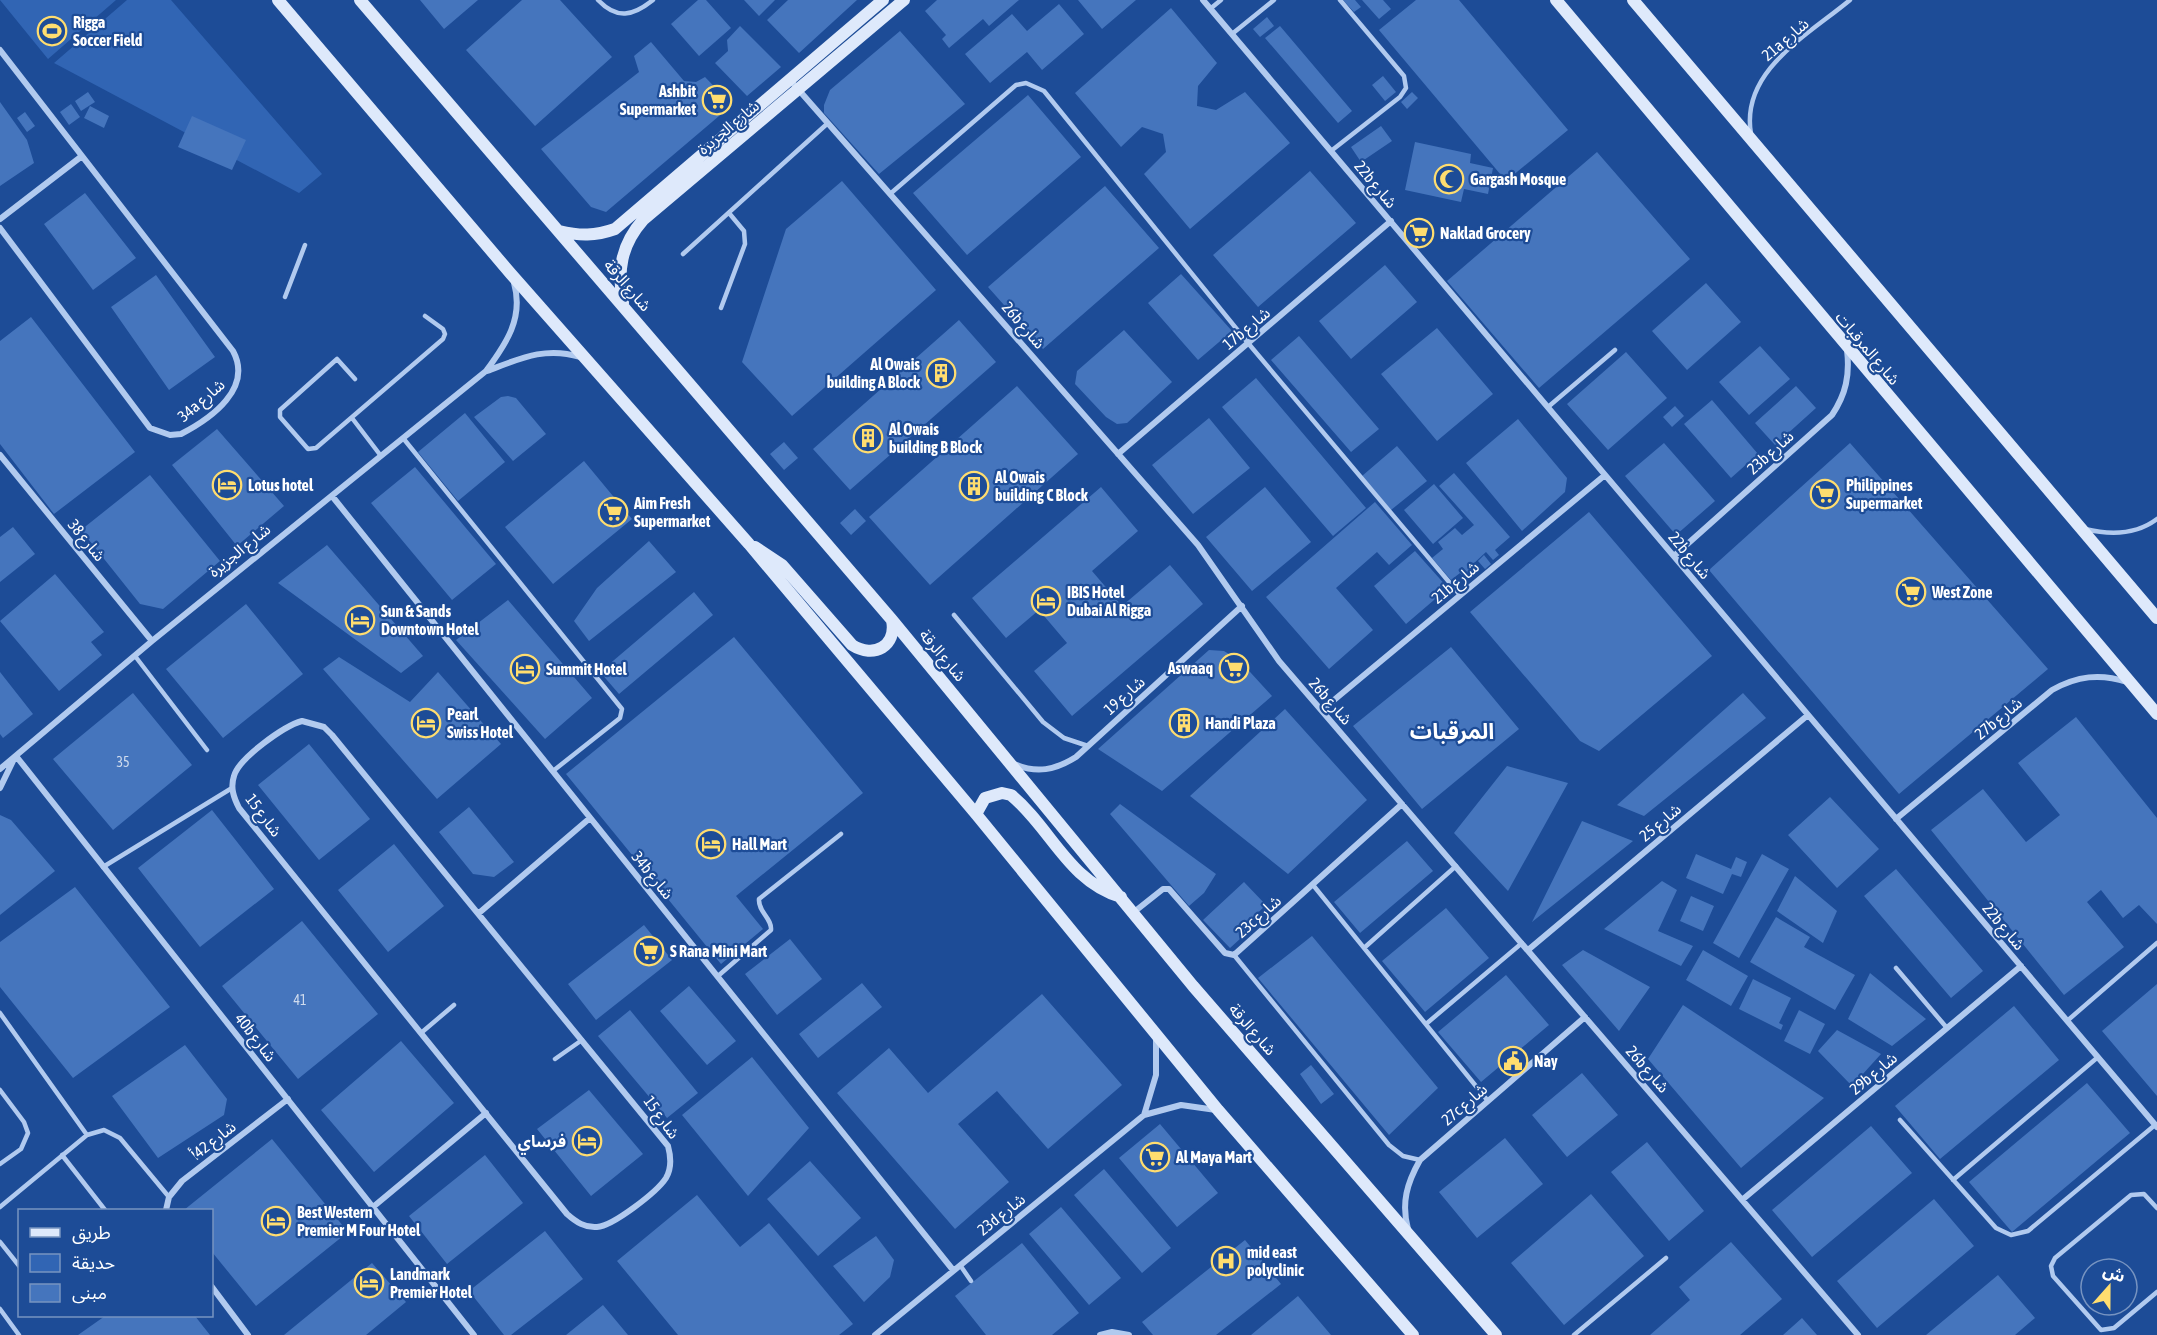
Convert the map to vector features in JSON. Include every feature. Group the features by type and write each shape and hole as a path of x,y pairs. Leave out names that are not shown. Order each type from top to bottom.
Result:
{"street":[{"path":"278,0 511,274 749,544 976,814 1218,1110 1413,1335"},
{"name":"شارع الرقة","path":"360,0 892,620 1193,986 1496,1335"},
{"name":"شارع الجزيرة","path":"623,304 619,285 620,264 626,245 636,228 883,0"},
{"name":"شارع الجزيرة","path":"558,231 578,236 597,235 615,229 794,84 904,0"},
{"name":"22b شارع","path":"1203,0 2156,1126"},
{"name":"شارع المرقبات","path":"1556,0 1847,349 2157,714"},
{"path":"1634,0 2157,618"},
{"name":"34a شارع","path":"0,50 233,351 240,371 239,382 227,399 181,434 170,435 150,428 0,228"},
{"name":"26b شارع","path":"794,84 1209,558 1279,661 1858,1335"},
{"path":"0,219 82,156"},
{"name":"17b شارع","path":"1118,454 1390,221"},
{"name":"شارع الجزيرة","path":"486,372 512,332 517,312 517,293 511,274"},
{"name":"23b شارع","path":"1674,556 1832,415 1847,384 1849,367 1847,349"},
{"name":"شارع الجزيرة","path":"0,769 152,641 486,372 529,354 548,351 585,358"},
{"name":"شارع 38","path":"0,455 152,641"},
{"name":"21b شارع","path":"1322,710 1605,475"},
{"name":"34b شارع","path":"332,496 953,1270"},
{"path":"749,544 783,565 852,645 861,651 873,652 883,649 891,641 894,630 892,620"},
{"name":"شارع 19","path":"1010,763 1026,769 1044,771 1061,766 1088,746 1242,606"},
{"name":"27b شارع","path":"1896,819 2052,690 2083,677 2108,677 2132,684"},
{"name":"شارع 25","path":"1528,950 1808,715"},
{"name":"شارع 15","path":"302,721 324,727 479,913 662,1137 671,1157 666,1178 660,1186 616,1220 596,1227 575,1221 239,808 232,788 238,767 291,724 302,721"},
{"name":"شارع الجزيرة","path":"0,788 16,756"},
{"name":"40b شارع","path":"16,756 474,1335"},
{"path":"976,814 985,798 1002,792 1011,795 1076,872 1098,888 1122,897"},
{"name":"23c شارع","path":"1134,912 1163,889 1169,889 1225,953 1234,955 1402,804"},
{"path":"479,913 590,818"},
{"name":"29b شارع","path":"1742,1200 2021,966"},
{"name":"27c شارع","path":"1410,1236 1405,1216 1405,1197 1410,1177 1420,1160 1585,1017"},
{"path":"1144,1114 1156,1075 1156,1034"},
{"name":"شارع 42أ","path":"169,1197 182,1181 288,1100"},
{"name":"23d شارع","path":"875,1335 1144,1114 1181,1105 1218,1110"},
{"path":"373,1207 486,1113"},
{"path":"166,1209 169,1197"},
{"path":"213,1288 248,1335"},
{"path":"1100,1335 1112,1332 1129,1335"}],"lane":[{"path":"598,0 611,12 627,15 635,13 653,0"},
{"path":"1210,9 1221,0"},
{"path":"1232,34 1274,0"},
{"path":"1331,151 1400,98 1406,88 1404,76 1340,0"},
{"name":"21a شارع","path":"1753,142 1749,122 1751,100 1759,81 1772,65 1850,0"},
{"path":"890,194 1008,91 1026,83 1035,85 1044,91 1248,343 1460,595"},
{"path":"683,254 828,123"},
{"path":"721,308 745,244 744,231 729,213"},
{"path":"285,297 305,245"},
{"path":"355,379 337,359 279,412 293,433 311,450 352,418 443,339 445,334 443,329 425,316"},
{"path":"1548,407 1615,350"},
{"path":"352,418 381,456"},
{"path":"403,438 622,709 620,718 554,771"},
{"path":"2080,528 2104,533 2128,532 2157,519"},
{"path":"954,615 1043,722 1064,738 1088,746"},
{"path":"135,656 207,750"},
{"path":"103,867 232,788"},
{"path":"718,976 771,930 771,924 759,905 759,899 841,834"},
{"path":"1364,948 1456,866"},
{"path":"1312,885 1488,1101"},
{"path":"1426,1024 1522,943"},
{"path":"2067,1021 2157,944"},
{"path":"1234,955 1389,1145 1403,1156 1420,1160"},
{"path":"1896,968 1947,1028"},
{"path":"421,1033 454,1005"},
{"path":"0,1013 87,1135"},
{"path":"555,1059 582,1040"},
{"path":"1953,1180 2098,1057"},
{"path":"0,1090 24,1122 28,1133 26,1144 0,1164"},
{"path":"1900,1120 1996,1228 2003,1233 2020,1235 2028,1231 2156,1126"},
{"path":"0,1207 87,1135 104,1130 113,1132 169,1197"},
{"path":"62,1155 104,1209"},
{"path":"2157,1208 2144,1194 2131,1195 2055,1258 2051,1266 2053,1276 2101,1330 2114,1328 2157,1292"},
{"path":"0,1242 18,1264"},
{"path":"1574,1335 1666,1258"},
{"path":"960,1265 971,1281"},
{"path":"0,1309 19,1335"}],"green space":[{"name":"Rigga Soccer Field","path":"0,0 116,0 48,59"},
{"path":"127,0 171,0 322,174 299,193 54,63"}],"building":[{"path":"420,0 478,0 444,29"},
{"path":"522,0 560,0 612,57 535,126 466,50"},
{"path":"698,0 706,0 731,28 699,56 671,24"},
{"path":"744,0 775,0 759,16"},
{"path":"788,0 857,0 799,53 767,20"},
{"path":"937,0 1019,0 989,26 983,19 949,48 942,39 946,35 925,11"},
{"path":"1078,0 1136,0 1102,29"},
{"path":"1343,0 1355,0 1361,7 1354,12"},
{"path":"1362,0 1383,0 1391,9 1379,19"},
{"path":"1416,0 1459,0 1568,130 1506,181 1379,30"},
{"path":"1059,4 1084,34 1042,70 1027,52 990,83 965,54 1012,14 1027,31"},
{"path":"1171,8 1217,63 1198,86 1197,106 1216,110 1245,92 1290,143 1190,229 1144,174 1166,152 1163,134 1142,127 1121,147 1075,93"},
{"path":"1267,17 1274,26 1260,37 1253,29"},
{"path":"740,26 781,67 747,96 715,63 728,51 727,40"},
{"path":"1280,26 1352,111 1338,123 1265,38"},
{"path":"900,31 965,104 879,174 824,113 824,105 830,90"},
{"path":"651,42 684,81 696,82 705,77 732,105 606,212 591,207 541,149 639,72 634,56"},
{"path":"1383,76 1396,92 1385,101 1372,85"},
{"path":"88,92 95,102 81,111 75,101"},
{"path":"1412,92 1418,98 1407,109 1401,102"},
{"path":"1028,95 1081,157 967,255 913,193"},
{"path":"0,102 27,140 34,163 0,186"},
{"path":"71,104 80,117 69,125 60,112"},
{"path":"90,106 109,116 104,128 84,118"},
{"path":"25,112 35,126 27,132 17,118"},
{"path":"192,116 246,140 232,170 178,147"},
{"path":"1381,126 1392,141 1361,162 1351,147"},
{"name":"Gargash Mosque","path":"1415,142 1471,154 1470,163 1493,168 1488,194 1464,189 1461,202 1405,190"},
{"path":"1597,152 1690,259 1539,388 1447,281"},
{"path":"1310,171 1356,223 1258,307 1213,255"},
{"path":"842,181 936,290 792,416 742,362 786,229"},
{"path":"1105,186 1159,248 1043,349 988,287"},
{"path":"85,193 136,258 93,290 44,224"},
{"path":"1385,265 1417,302 1351,359 1319,321"},
{"path":"1181,274 1232,331 1198,360 1148,303"},
{"path":"156,275 215,357 169,390 111,307"},
{"path":"1706,283 1741,322 1687,370 1652,331"},
{"path":"31,317 135,452 54,514 0,444 0,341"},
{"path":"959,320 996,362 850,490 813,449"},
{"path":"1437,328 1493,394 1437,441 1381,374"},
{"path":"1124,330 1172,382 1127,423 1117,424 1106,417 1075,384 1077,371"},
{"path":"1299,336 1379,429 1351,452 1271,360"},
{"path":"1760,346 1790,379 1749,415 1719,382"},
{"path":"1626,352 1667,398 1608,450 1567,404"},
{"path":"1256,378 1366,508 1333,536 1222,407"},
{"name":"Al Owais building C Block","path":"1017,386 1078,454 930,585 869,517"},
{"path":"1796,386 1816,408 1775,445 1755,423"},
{"path":"501,397 516,398 546,434 513,461 474,417"},
{"path":"1712,400 1758,454 1731,478 1684,424"},
{"path":"1675,406 1684,416 1672,427 1663,417"},
{"path":"465,413 505,462 458,501 418,452"},
{"path":"1209,418 1250,468 1193,514 1152,465"},
{"path":"1518,419 1567,478 1565,492 1522,531 1466,463"},
{"name":"Lotus hotel","path":"217,429 284,506 237,546 172,465"},
{"path":"784,442 798,458 784,470 770,454"},
{"path":"1664,443 1715,501 1676,535 1625,476"},
{"path":"1850,443 2048,669 1899,794 1709,570"},
{"path":"1397,446 1427,481 1391,510 1362,476"},
{"path":"584,461 632,519 553,584 505,527"},
{"path":"415,467 496,564 452,600 371,503"},
{"path":"1454,473 1510,537 1495,550 1499,555 1493,560 1486,552 1472,565 1478,572 1467,581 1460,573 1451,580 1432,558 1443,549 1438,542 1455,528 1462,535 1474,525 1439,486"},
{"path":"150,475 220,561 163,609 140,604 81,530"},
{"path":"1434,484 1463,518 1433,544 1404,510"},
{"name":"IBIS Hotel Dubai Al Rigga","path":"1101,487 1138,531 1092,571 1122,606 1170,565 1203,604 1072,716 1034,671 1067,643 1039,610 1006,638 972,598"},
{"path":"1265,487 1311,542 1252,591 1206,537"},
{"path":"1375,502 1412,545 1389,565 1377,552 1336,588 1373,630 1329,669 1266,597"},
{"path":"855,509 866,521 851,535 840,523"},
{"path":"1589,512 1712,656 1599,751 1580,741 1470,612"},
{"path":"13,527 35,554 0,582 0,537"},
{"path":"649,541 676,572 589,641 574,621 597,588"},
{"name":"Sun & Sands Downtown Hotel","path":"327,545 423,656 401,673 278,583"},
{"path":"1415,551 1448,588 1406,624 1374,586"},
{"path":"1484,555 1491,564 1485,569 1478,561"},
{"path":"55,574 104,632 91,642 102,655 59,691 0,621"},
{"path":"694,592 713,615 619,694 600,672"},
{"name":"Summit Hotel","path":"508,600 592,698 545,739 456,640"},
{"path":"246,604 303,674 223,738 166,669"},
{"name":"Hall Mart","path":"734,637 863,793 736,896 763,929 721,964 566,774"},
{"path":"1451,647 1519,729 1422,809 1353,726"},
{"name":"Handi Plaza","path":"1209,650 1224,651 1240,661 1272,696 1162,791 1098,749"},
{"name":"Pearl Swiss Hotel","path":"339,657 410,702 438,672 501,744 437,799 323,669"},
{"path":"0,672 33,714 3,738 0,734"},
{"path":"133,693 192,765 113,830 53,759"},
{"path":"1743,693 1766,718 1644,816 1617,805"},
{"path":"1285,709 1367,800 1288,874 1190,796"},
{"path":"2076,717 2157,818 2157,924 2139,905 2123,918 2101,890 2087,902 2124,947 2064,995 1931,830 1983,789 2026,842 2060,815 2018,763"},
{"path":"309,744 370,819 319,860 258,785"},
{"path":"1507,766 1568,783 1508,891 1454,833"},
{"path":"1830,797 1879,849 1837,888 1788,835"},
{"path":"1120,804 1216,874 1204,893 1189,906 1110,814"},
{"path":"469,807 514,862 494,877 473,874 439,832"},
{"path":"212,810 274,889 200,947 138,868"},
{"path":"0,815 11,820 55,871 0,915"},
{"path":"1582,821 1633,841 1532,922"},
{"path":"1407,841 1433,871 1360,933 1334,902"},
{"path":"394,844 444,906 388,952 338,890"},
{"path":"1696,854 1731,869 1736,857 1747,862 1741,877 1732,874 1723,894 1686,878"},
{"path":"1762,854 1789,869 1739,958 1713,943"},
{"path":"1896,869 1983,971 1951,998 1864,896"},
{"path":"1795,876 1837,911 1823,943 1777,911"},
{"path":"1662,881 1677,890 1658,931 1693,946 1681,966 1604,929"},
{"path":"1244,882 1266,905 1247,923 1252,928 1230,948 1203,920"},
{"path":"75,887 170,1007 73,1078 0,987 0,942"},
{"path":"1691,896 1714,906 1703,931 1680,921"},
{"path":"1446,908 1489,958 1425,1012 1382,961"},
{"path":"1776,917 1810,937 1804,947 1855,975 1835,1010 1750,962"},
{"path":"302,921 378,1014 298,1079 222,986"},
{"path":"644,925 672,960 596,1020 568,984"},
{"path":"1312,936 1438,1088 1389,1135 1258,978"},
{"path":"790,939 822,979 777,1015 745,974"},
{"path":"1583,950 1650,987 1619,1031 1562,965"},
{"path":"1703,950 1748,976 1731,1006 1686,980"},
{"path":"1870,973 1926,1019 1892,1046 1848,1019"},
{"path":"1506,975 1549,1025 1481,1082 1438,1032"},
{"path":"1753,979 1791,998 1779,1023 1783,1025 1781,1030 1739,1009"},
{"path":"862,983 882,1007 818,1058 799,1034"},
{"path":"2157,984 2157,1096 2102,1031"},
{"path":"689,986 736,1041 707,1065 660,1011"},
{"path":"1042,994 1122,1085 1048,1149 997,1091 958,1124 1009,1182 955,1229 837,1093 889,1048 928,1093"},
{"path":"1683,1005 1824,1098 1741,1168 1648,1059"},
{"path":"2014,1006 2059,1060 1940,1159 1895,1106"},
{"path":"630,1010 698,1093 667,1118 598,1036"},
{"path":"1799,1010 1825,1024 1810,1054 1784,1041"},
{"path":"1837,1030 1881,1054 1852,1086 1818,1051"},
{"path":"401,1041 454,1103 374,1172 321,1110"},
{"path":"185,1045 227,1099 224,1115 158,1158 112,1096"},
{"path":"752,1057 809,1128 748,1196 682,1115"},
{"path":"1311,1065 1334,1094 1321,1104 1300,1074"},
{"path":"1582,1073 1618,1115 1567,1157 1532,1115"},
{"path":"2087,1083 2130,1133 2012,1232 1969,1182"},
{"path":"589,1090 643,1154 591,1196 537,1129"},
{"path":"1160,1124 1218,1193 1177,1227 1119,1158"},
{"path":"1871,1126 1912,1173 1812,1257 1772,1210"},
{"path":"1505,1138 1543,1184 1477,1238 1439,1192"},
{"name":"Best Western Premier M Four Hotel","path":"272,1139 348,1232 256,1306 213,1253 213,1209 185,1209"},
{"path":"1647,1142 1704,1211 1669,1241 1611,1172"},
{"path":"485,1155 523,1203 447,1264 409,1216"},
{"path":"810,1161 861,1218 818,1256 767,1199"},
{"path":"1104,1169 1171,1248 1142,1273 1074,1195"},
{"path":"1591,1194 1644,1256 1564,1325 1511,1263"},
{"path":"697,1195 740,1247 769,1223 853,1324 839,1335 678,1335 617,1261"},
{"path":"1934,1199 1974,1246 1877,1328 1837,1281"},
{"path":"1061,1207 1121,1278 1089,1305 1029,1234"},
{"path":"545,1231 583,1279 511,1335 504,1335 469,1291"},
{"path":"876,1236 894,1260 890,1277 864,1302 833,1266"},
{"path":"1245,1240 1281,1284 1216,1335 1153,1335 1142,1322"},
{"path":"1731,1242 1782,1299 1740,1335 1650,1335 1690,1300 1679,1287"},
{"path":"1022,1243 1079,1313 1052,1335 986,1335 955,1296"},
{"name":"Landmark Premier Hotel","path":"372,1263 406,1302 366,1335 284,1335"},
{"path":"1998,1275 2035,1318 2015,1335 1926,1335"},
{"path":"1298,1296 1331,1335 1251,1335"},
{"path":"603,1305 628,1335 566,1335"},
{"path":"104,1317 196,1317 210,1335 78,1335"},
{"path":"1802,1318 1817,1335 1783,1335"}],"place":[{"name":"Rigga Soccer Field","path":"52,31"},
{"name":"Ashbit Supermarket","path":"717,100"},
{"name":"Gargash Mosque","path":"1449,179"},
{"name":"Naklad Grocery","path":"1419,233"},
{"name":"Al Owais building A Block","path":"941,373"},
{"name":"Al Owais building B Block","path":"868,438"},
{"name":"Lotus hotel","path":"227,485"},
{"name":"Al Owais building C Block","path":"974,486"},
{"name":"Philippines Supermarket","path":"1825,494"},
{"name":"Aim Fresh Supermarket","path":"613,512"},
{"name":"West Zone","path":"1911,592"},
{"name":"IBIS Hotel Dubai Al Rigga","path":"1046,601"},
{"name":"Sun & Sands Downtown Hotel","path":"360,620"},
{"name":"Aswaaq","path":"1234,668"},
{"name":"Summit Hotel","path":"525,669"},
{"name":"Pearl Swiss Hotel","path":"426,723"},
{"name":"Handi Plaza","path":"1184,723"},
{"name":"Hall Mart","path":"711,844"},
{"name":"S Rana Mini Mart","path":"649,951"},
{"name":"Nay","path":"1513,1061"},
{"name":"فرساي","path":"587,1141"},
{"name":"Al Maya Mart","path":"1155,1157"},
{"name":"Best Western Premier M Four Hotel","path":"276,1221"},
{"name":"mid east polyclinic","path":"1226,1261"},
{"name":"Landmark Premier Hotel","path":"369,1283"}],"district":[{"name":"المرقبات","path":"1452,731"}]}
